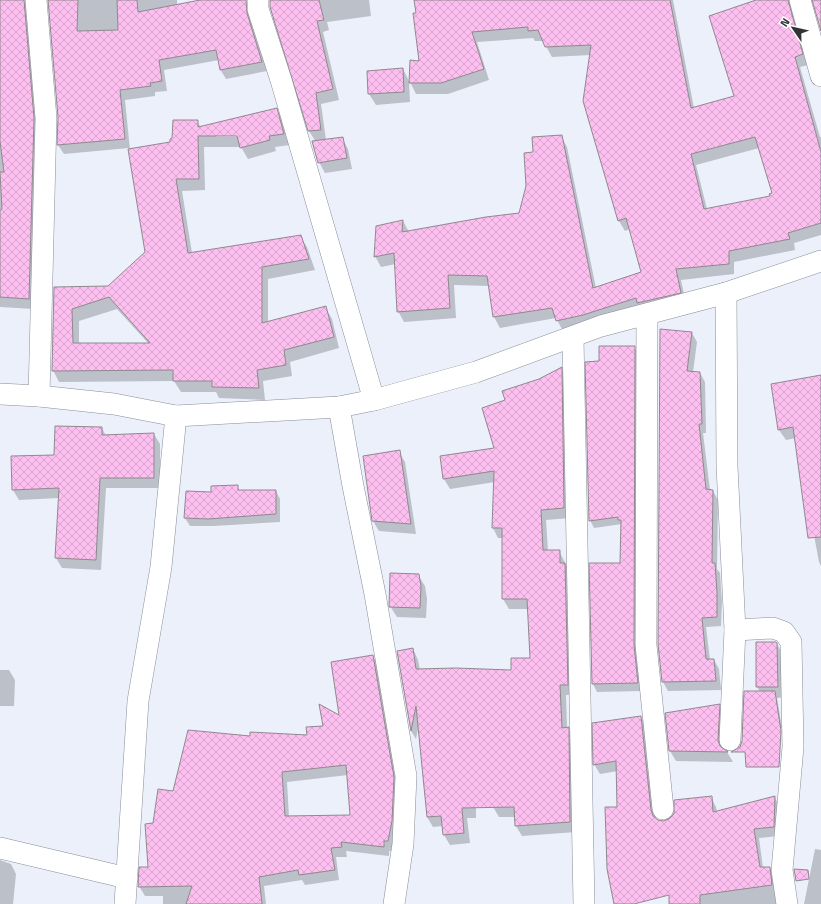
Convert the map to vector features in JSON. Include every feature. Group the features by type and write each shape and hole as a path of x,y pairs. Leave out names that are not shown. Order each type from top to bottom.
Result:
{"street":[{"path":"36,0 46,118 39,396"},
{"path":"258,0 258,9 281,80 374,400"},
{"path":"800,0 821,76"},
{"path":"0,394 39,396 114,404 176,416 339,407 374,400 476,372 573,338 601,326 726,293 821,261"},
{"path":"726,293 727,466 735,630 730,740"},
{"path":"647,314 646,645 663,809"},
{"path":"573,338 584,904"},
{"path":"339,407 375,594 406,776 403,844 394,904"},
{"path":"126,904 138,701 161,567 176,416"},
{"path":"735,630 774,628 784,632 791,642 793,747 782,870 786,904"},
{"path":"0,848 128,878"}],"building":[{"path":"0,0 24,0 34,118 29,299 0,297 0,210 2,209 0,172 4,172 0,141"},
{"path":"48,0 78,0 77,31 118,30 117,0 137,0 138,12 200,0 246,0 247,13 262,62 220,70 216,50 159,60 162,81 150,83 151,86 120,90 125,139 57,145 58,117"},
{"path":"270,0 319,0 324,20 317,21 333,89 316,93 321,130 308,131 270,7"},
{"path":"414,0 670,0 691,108 734,96 709,16 756,0 788,0 803,54 795,57 821,152 821,223 788,233 790,239 729,251 729,264 676,269 681,293 637,303 636,298 583,315 556,321 552,308 493,317 487,276 448,275 450,308 397,312 394,253 374,257 376,226 403,220 402,232 486,217 519,213 526,186 524,153 533,152 532,137 562,135 593,288 641,272 626,218 618,221 583,101 591,45 545,47 538,30 528,31 528,27 472,32 484,69 441,83 409,83 410,60 419,61 413,13 416,13","holes":["755,137 772,193 769,194 770,196 704,209 691,154"]},
{"path":"812,0 821,0 821,31"},
{"path":"403,68 404,92 368,94 367,71"},
{"path":"277,108 284,134 269,136 270,140 240,148 237,136 198,136 199,179 176,179 188,253 301,235 309,259 262,267 262,323 326,306 334,337 284,350 286,365 257,370 259,388 212,387 212,381 173,381 173,370 52,371 54,287 108,286 145,252 128,149 170,142 170,139 172,138 173,120 198,120 198,127","holes":["109,297 150,343 73,343 72,309"]},
{"path":"343,137 347,158 318,163 312,141"},
{"path":"660,329 692,332 687,371 700,372 702,424 699,424 706,489 713,490 712,563 715,563 717,592 717,617 702,618 706,659 714,659 716,681 662,682 658,644"},
{"path":"599,346 635,346 634,645 638,683 592,684 589,563 620,563 621,520 618,520 618,517 589,521 585,362 599,361"},
{"path":"562,367 564,508 541,510 543,550 560,550 560,563 565,563 568,685 560,685 562,728 569,727 570,822 515,826 514,807 462,808 464,833 443,835 441,816 427,817 416,706 411,731 397,651 413,648 416,669 456,668 511,670 511,658 530,658 527,599 502,599 502,528 492,528 494,471 443,479 440,456 494,448 482,408 505,400 502,391 539,379"},
{"path":"821,375 821,537 808,538 793,427 778,430 771,384"},
{"path":"55,426 102,427 102,435 154,433 154,478 100,478 96,560 55,558 59,488 12,490 11,456 54,455"},
{"path":"400,450 411,524 372,521 363,456"},
{"path":"238,485 238,490 276,490 276,514 208,519 184,518 186,491 211,492 211,486"},
{"path":"390,573 419,574 421,587 420,608 389,607"},
{"path":"756,642 777,643 778,687 756,687"},
{"path":"373,655 394,777 392,821 388,841 384,841 384,847 341,842 342,847 331,848 335,870 299,875 298,870 259,877 262,904 186,904 192,886 138,887 139,867 148,867 145,824 153,823 158,789 173,791 188,730 250,736 250,732 307,735 306,727 323,726 319,704 339,715 331,662","holes":["346,765 350,815 285,816 282,772"]},
{"path":"744,691 775,691 781,731 779,767 746,767 745,752 731,752 740,747 742,741"},
{"path":"720,704 718,740 720,746 728,752 669,751 665,713"},
{"path":"641,716 651,810 653,816 658,820 664,821 674,814 674,800 712,796 713,812 775,796 774,827 754,829 760,867 770,867 772,885 700,895 700,904 669,904 669,895 634,904 614,904 607,869 605,807 617,807 616,761 593,765 592,723"},
{"path":"794,869 808,870 809,879 796,881"}]}
